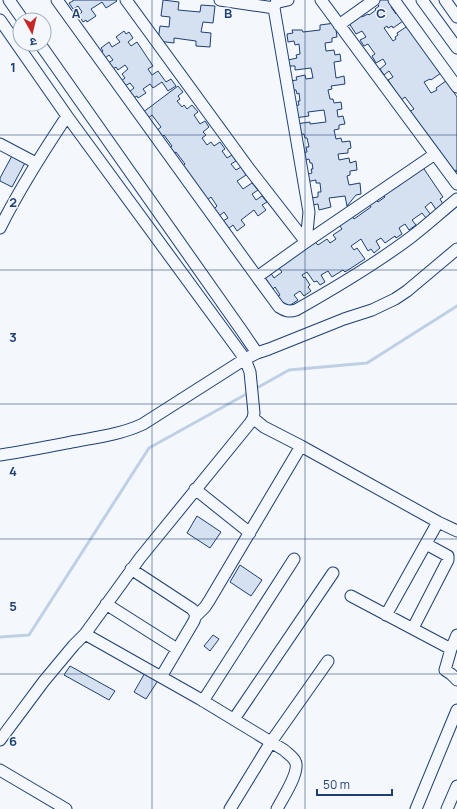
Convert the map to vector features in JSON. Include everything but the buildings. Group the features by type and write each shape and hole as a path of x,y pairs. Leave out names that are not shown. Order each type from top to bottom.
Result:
{"street":[{"path":"9,0 17,12"},
{"path":"57,0 257,278 279,307 284,310 296,310 367,268 411,238 457,198"},
{"path":"126,0 250,170 306,242"},
{"path":"220,0 274,8"},
{"path":"288,0 276,3 274,8 309,212 306,242"},
{"path":"321,0 457,184"},
{"path":"339,25 374,0"},
{"path":"394,0 457,88"},
{"path":"422,0 457,48"},
{"path":"445,0 457,17"},
{"path":"0,20 67,116 245,360 250,372 253,413 250,423 131,569 85,634 44,681 0,740"},
{"path":"46,52 258,353"},
{"path":"0,228 36,163 67,116"},
{"path":"0,144 36,163"},
{"path":"257,278 306,242 435,154"},
{"path":"0,456 108,436 143,424 258,353 344,319 372,310 394,299 407,291 457,249"},
{"path":"253,413 264,427 457,531"},
{"path":"160,676 194,622 196,616 209,601 301,446"},
{"path":"195,489 250,532"},
{"path":"386,615 438,522"},
{"path":"413,628 448,560 448,556 426,544"},
{"path":"203,701 294,560"},
{"path":"131,569 192,609 196,616"},
{"path":"234,719 333,573"},
{"path":"351,596 451,649"},
{"path":"106,604 177,650"},
{"path":"85,634 234,719 284,750 295,761 297,768 277,809"},
{"path":"457,635 444,670 457,680"},
{"path":"230,809 271,742 328,661"},
{"path":"416,809 457,710"},
{"path":"2,775 66,809"},
{"path":"447,809 457,786"}],"waterway":[{"path":"255,389 289,370 367,363 457,306"},
{"path":"0,637 29,635 149,448 250,392"}]}
